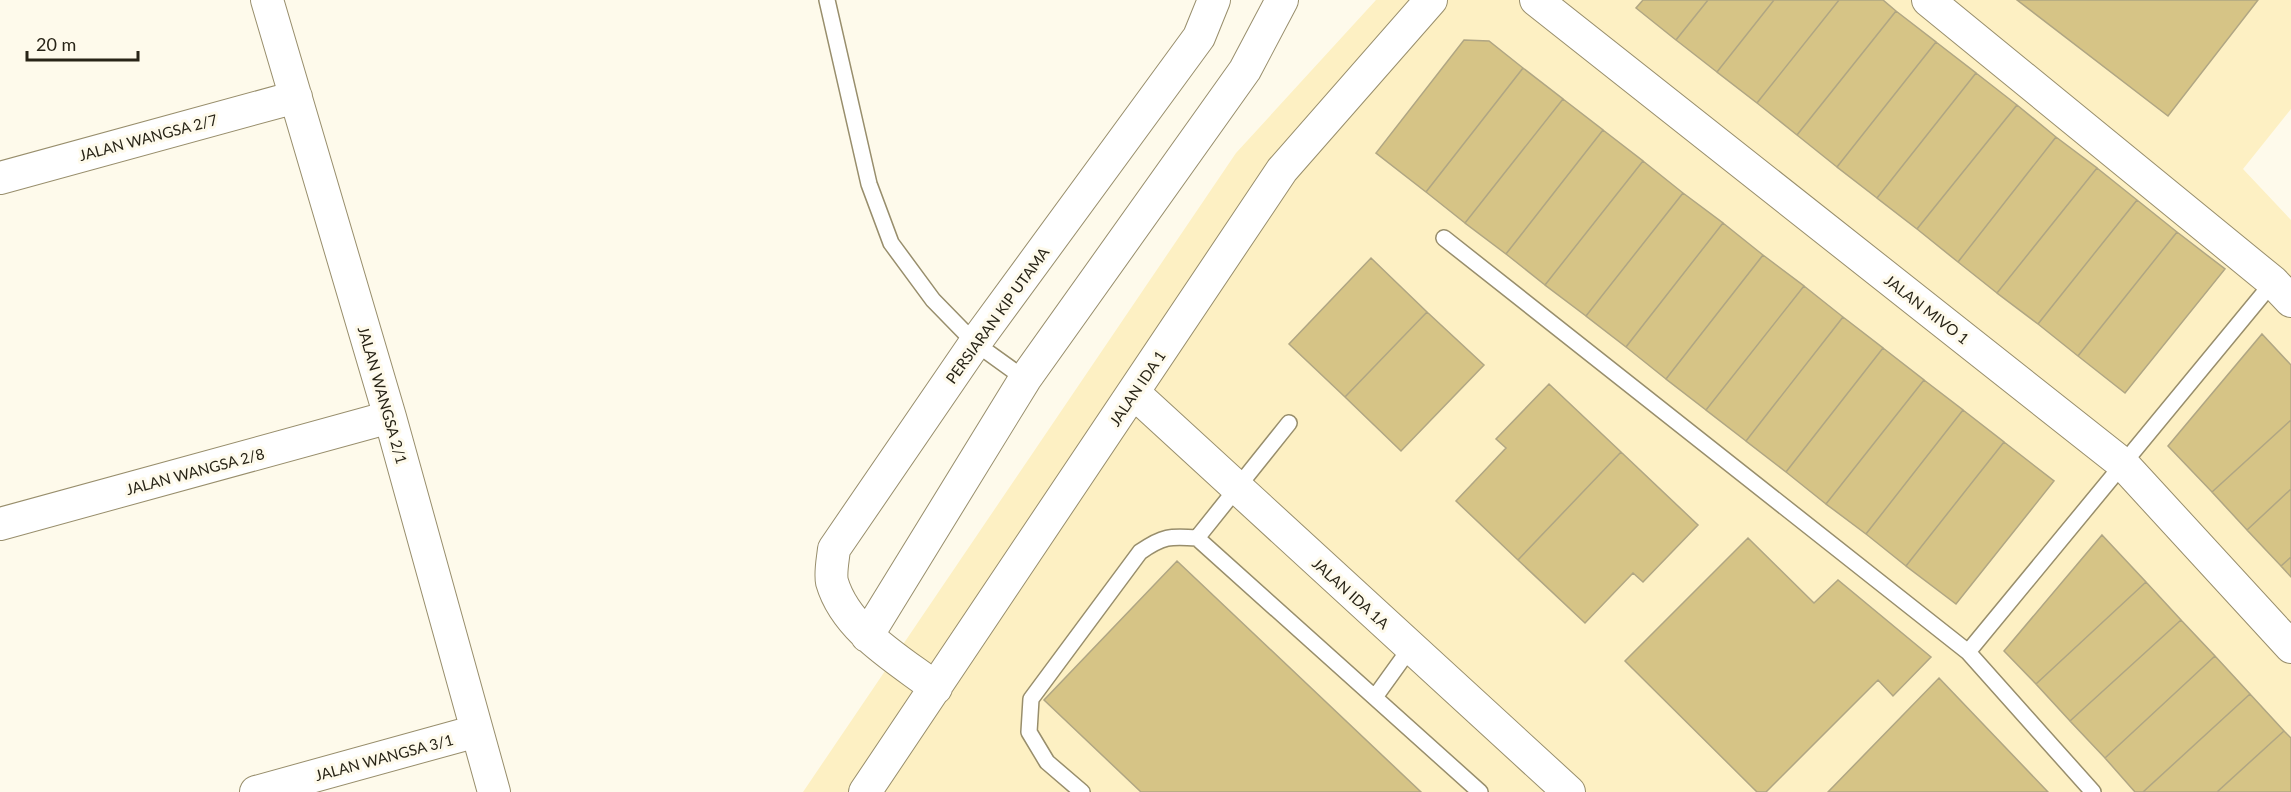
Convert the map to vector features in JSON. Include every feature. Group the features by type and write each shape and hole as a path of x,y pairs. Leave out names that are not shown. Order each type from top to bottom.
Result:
{"street":[{"name":"JALAN WANGSA 2/1","path":"267,0 390,417 494,792"},
{"name":"PERSIARAN KIP UTAMA","path":"936,688 867,636 840,603 831,579 834,549 975,343 1199,37 1214,0"},
{"path":"867,636 1025,379 1245,70 1282,0"},
{"name":"JALAN IDA 1","path":"865,792 1282,170 1431,0"},
{"name":"JALAN MIVO 1","path":"1536,0 2123,464 2291,647"},
{"path":"1928,0 2282,292"},
{"name":"JALAN WANGSA 2/7","path":"0,178 296,97"},
{"name":"JALAN IDA 1A","path":"1134,393 1569,792"},
{"name":"JALAN WANGSA 2/8","path":"0,524 390,417"},
{"name":"JALAN WANGSA 3/1","path":"256,792 477,731"}],"lane":[{"path":"827,0 868,184 891,243 933,300 975,343 1025,379"},
{"path":"1444,238 1968,652 2093,792"},
{"path":"1968,652 2123,464 2282,292"},
{"path":"1197,538 1289,423"},
{"path":"1082,792 1047,762 1029,732 1031,699 1140,552 1157,540 1174,536 1197,538 1480,792"},
{"path":"1375,697 1411,647"}],"shaded area":[{"path":"1376,0 2291,0 2291,109 2243,169 2291,220 2291,792 803,792 1236,153"}],"building":[{"path":"1643,0 1708,0 1676,40 1636,8"},
{"path":"1708,0 1774,0 1717,72 1676,40"},
{"path":"1774,0 1839,0 1757,103 1717,72"},
{"path":"1839,0 1883,0 1896,11 1797,135 1757,103"},
{"path":"2017,0 2258,0 2168,116"},
{"path":"1896,11 1936,42 1837,167 1797,135"},
{"path":"1464,40 1489,41 1523,68 1426,192 1376,153"},
{"path":"1936,42 1976,73 1877,198 1837,167"},
{"path":"1523,68 1563,99 1465,223 1426,192"},
{"path":"1976,73 2017,105 1917,229 1877,198"},
{"path":"1563,99 1603,130 1506,254 1465,223"},
{"path":"2017,105 2056,137 1958,262 1917,229"},
{"path":"1603,130 1643,161 1545,285 1506,254"},
{"path":"2056,137 2097,168 1997,293 1958,262"},
{"path":"1643,161 1683,193 1586,316 1545,285"},
{"path":"2097,168 2137,200 2038,324 1997,293"},
{"path":"1683,193 1723,223 1626,347 1586,316"},
{"path":"2137,200 2177,232 2078,356 2038,324"},
{"path":"1723,223 1763,255 1666,379 1626,347"},
{"path":"2177,232 2225,269 2125,393 2078,356"},
{"path":"1763,255 1804,286 1706,410 1666,379"},
{"path":"1371,258 1427,312 1345,397 1289,344"},
{"path":"1804,286 1843,317 1746,441 1706,410"},
{"path":"1427,312 1484,365 1401,451 1345,397"},
{"path":"1843,317 1883,348 1786,472 1746,441"},
{"path":"2262,334 2291,365 2291,420 2212,492 2168,446"},
{"path":"1883,348 1924,380 1826,504 1786,472"},
{"path":"1924,380 1963,410 1866,534 1826,504"},
{"path":"1549,384 1621,452 1518,560 1456,501 1506,448 1496,439"},
{"path":"1963,410 2004,442 1906,566 1866,534"},
{"path":"2291,420 2291,489 2247,530 2212,492"},
{"path":"2004,442 2054,481 1956,604 1906,566"},
{"path":"1621,452 1698,525 1643,582 1633,573 1585,623 1518,560"},
{"path":"2291,489 2291,557 2281,566 2247,530"},
{"path":"2102,535 2146,582 2036,684 2004,651"},
{"path":"1748,538 1814,603 1838,580 1931,657 1893,696 1878,680 1766,792 1757,792 1625,661"},
{"path":"2291,557 2291,577 2281,566"},
{"path":"1177,561 1421,792 1141,792 1044,700"},
{"path":"2146,582 2181,620 2070,721 2036,684"},
{"path":"2181,620 2215,656 2105,758 2070,721"},
{"path":"2215,656 2250,694 2143,792 2135,792 2105,758"},
{"path":"1939,678 2048,792 1828,792"},
{"path":"2250,694 2284,731 2217,792 2143,792"},
{"path":"2284,731 2291,738 2291,792 2217,792"}]}
